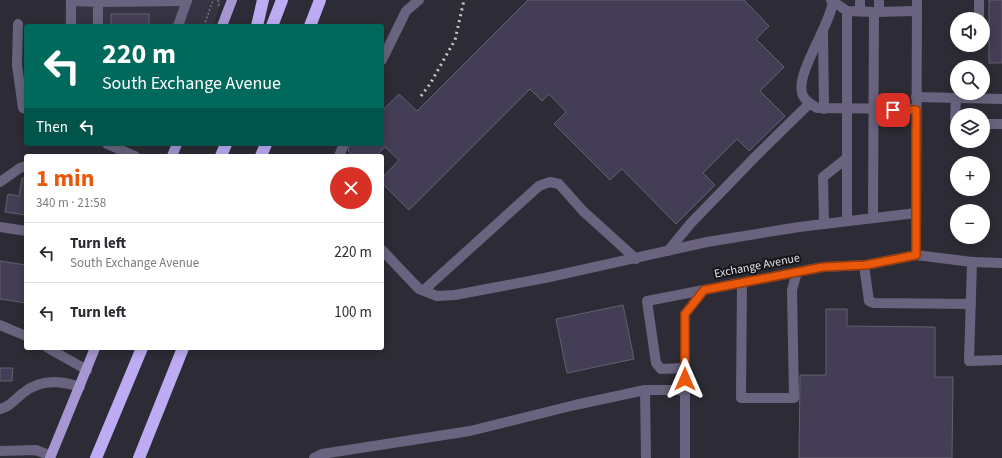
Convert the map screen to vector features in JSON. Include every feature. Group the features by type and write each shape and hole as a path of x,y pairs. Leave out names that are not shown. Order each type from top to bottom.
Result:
{"highway":[{"path":"258,24 264,0"},
{"path":"273,24 282,0"},
{"path":"311,24 320,0"},
{"path":"96,458 141,350"},
{"path":"139,458 182,350"}],"main road":[{"path":"223,24 232,0"},
{"path":"51,457 94,350"}],"street":[{"path":"71,24 71,0 98,2 187,1 179,24"},
{"path":"384,56 406,11 419,0"},
{"path":"860,0 860,11"},
{"path":"873,218 874,110 877,12 879,0"},
{"path":"916,255 917,0"},
{"path":"979,0 979,12"},
{"path":"916,11 847,11 833,1 802,80 803,95 809,104 817,108 916,110"},
{"path":"98,2 98,24"},
{"path":"847,11 847,221"},
{"path":"18,24 17,64 24,108"},
{"path":"823,27 824,109"},
{"path":"916,97 950,98"},
{"path":"990,99 1002,99"},
{"path":"668,251 691,223 809,104"},
{"path":"990,124 1002,124"},
{"path":"112,146 130,154"},
{"path":"824,224 823,177 847,158"},
{"path":"0,182 24,167"},
{"path":"424,290 539,186 550,182 559,184 583,211 636,259"},
{"path":"384,252 419,289 437,296 455,295 636,259 707,242 824,224 916,213"},
{"path":"0,227 24,231"},
{"name":"Exchange Avenue","path":"686,458 685,314 704,290 823,267 864,265 916,255 972,262 1002,263"},
{"path":"972,262 969,361 1002,360"},
{"path":"864,265 868,295 870,301 874,303 970,304"},
{"path":"742,282 741,398 794,398 792,290 797,272"},
{"path":"685,368 661,369 656,363 647,301 704,290"},
{"path":"0,324 24,335"},
{"path":"52,350 87,370"},
{"path":"0,409 5,408 23,392 40,383 65,382 80,387"},
{"path":"314,458 322,454 470,431 575,405 645,390 685,390"},
{"path":"645,390 646,458"},
{"path":"0,451 36,450 51,457"}],"path":[{"path":"205,24 213,0"},
{"path":"218,0 220,8"}],"shaded area":[{"path":"65,0 222,0 214,24 64,24"}],"building":[{"path":"528,0 744,0 769,26 756,39 784,67 760,91 785,116 749,151 737,139 703,173 715,185 676,224 622,169 610,180 554,124 566,112 549,94 542,101 530,89 409,210 384,185 384,176 399,160 385,147 378,154 351,154 348,151 349,146 384,146 384,109 399,94 417,111"},
{"path":"989,0 1002,0 1002,63 990,63 989,60"},
{"path":"111,14 149,14 149,24 111,24"},
{"path":"22,178 24,178 24,215 5,212 8,194 19,196"},
{"path":"0,261 24,265 24,303 0,299"},
{"path":"623,305 634,359 567,373 556,319"},
{"path":"826,309 847,309 847,326 935,327 935,377 953,377 952,458 799,458 800,375 826,375"},
{"path":"0,368 13,368 12,381 0,381"}],"railway":[{"path":"421,96 430,84 455,40 464,0"}],"route":[{"path":"685,379 685,314 704,290 823,267 866,265 916,255 916,110 893,110"}]}
